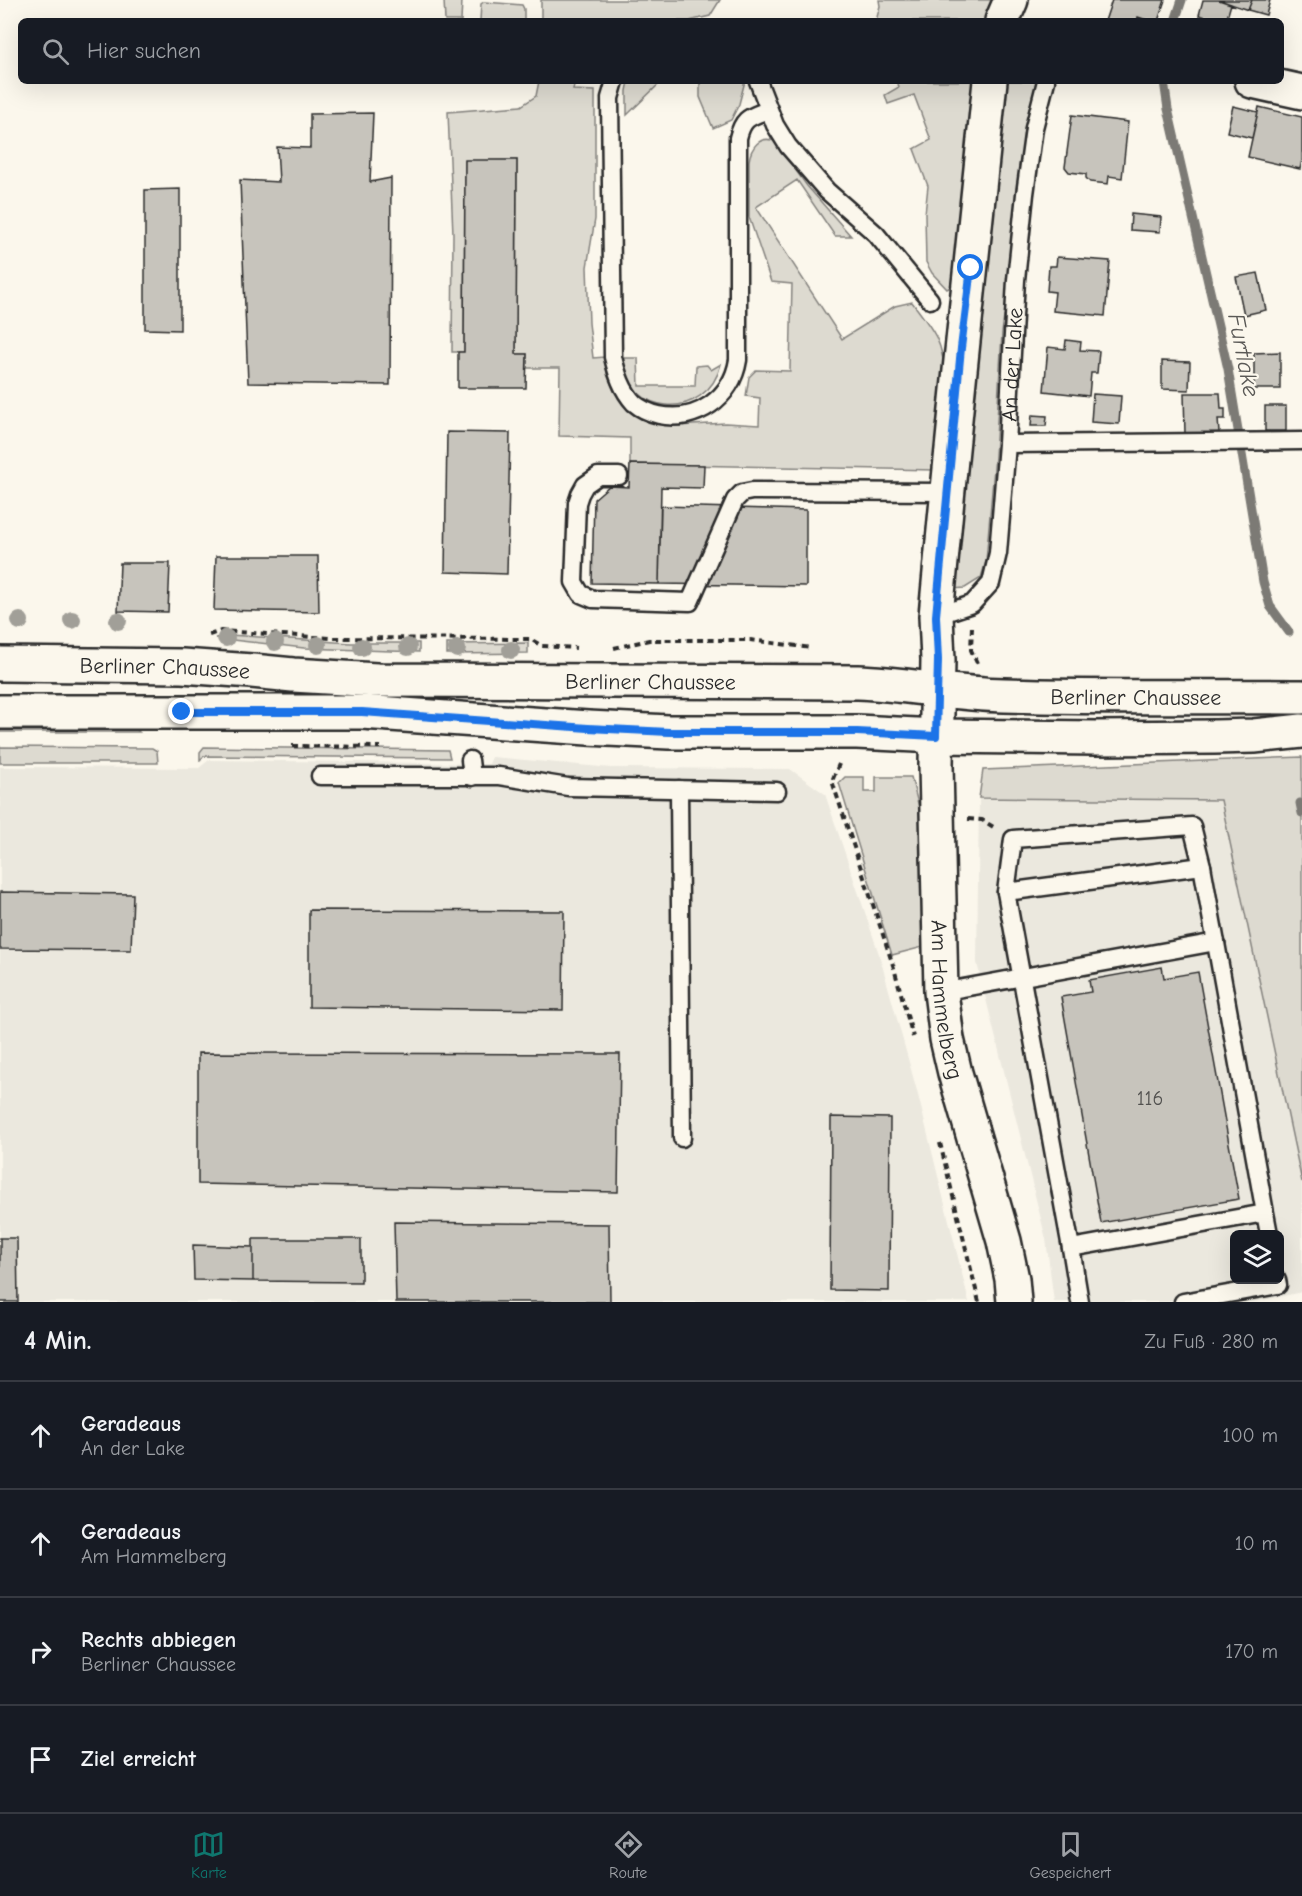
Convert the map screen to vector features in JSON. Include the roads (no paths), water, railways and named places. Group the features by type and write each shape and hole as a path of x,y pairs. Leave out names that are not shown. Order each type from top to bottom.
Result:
{"main road":[{"path":"1003,18 1011,0"},
{"path":"937,690 936,616 990,84"},
{"path":"1266,84 1302,92"},
{"name":"Berliner Chaussee","path":"0,664 182,666 377,680 858,682 1003,696 1302,697"},
{"name":"Am Hammelberg","path":"937,690 941,992 949,1050 1004,1241 1014,1302"},
{"name":"Berliner Chaussee","path":"0,712 362,712 657,731 857,732 936,736 1205,737 1254,736 1302,731"}],"lane":[{"path":"614,84 610,98 613,357 621,384 636,405 646,411 666,416 689,416 710,406 724,391 735,372 738,360 738,138 746,118 768,110"},
{"path":"759,84 768,110 788,146 816,180 876,234 930,300"},
{"name":"An der Lake","path":"936,616 972,604 991,583 998,553 1007,444 1016,280 1034,128 1045,84"},
{"path":"1007,444 1302,441"},
{"path":"619,476 598,476 591,479 585,485 577,503 574,582 580,594 593,599 690,602 735,501 747,491 947,492"},
{"path":"320,776 471,768 499,776 568,787 777,791"},
{"path":"679,789 682,1138"},
{"path":"1080,1302 1006,892 1013,839 1192,826 1202,866 1268,1230"},
{"path":"1006,892 1202,866"},
{"path":"941,992 1216,942"},
{"path":"1071,1248 1265,1213"},
{"path":"1183,1302 1278,1284"}],"waterway":[{"name":"Furtlake","path":"1176,18 1182,0"},
{"name":"Furtlake","path":"1164,84 1168,109 1228,369 1263,582 1270,606 1289,632"},
{"name":"Furtlake","path":"1300,803 1302,813"}]}
